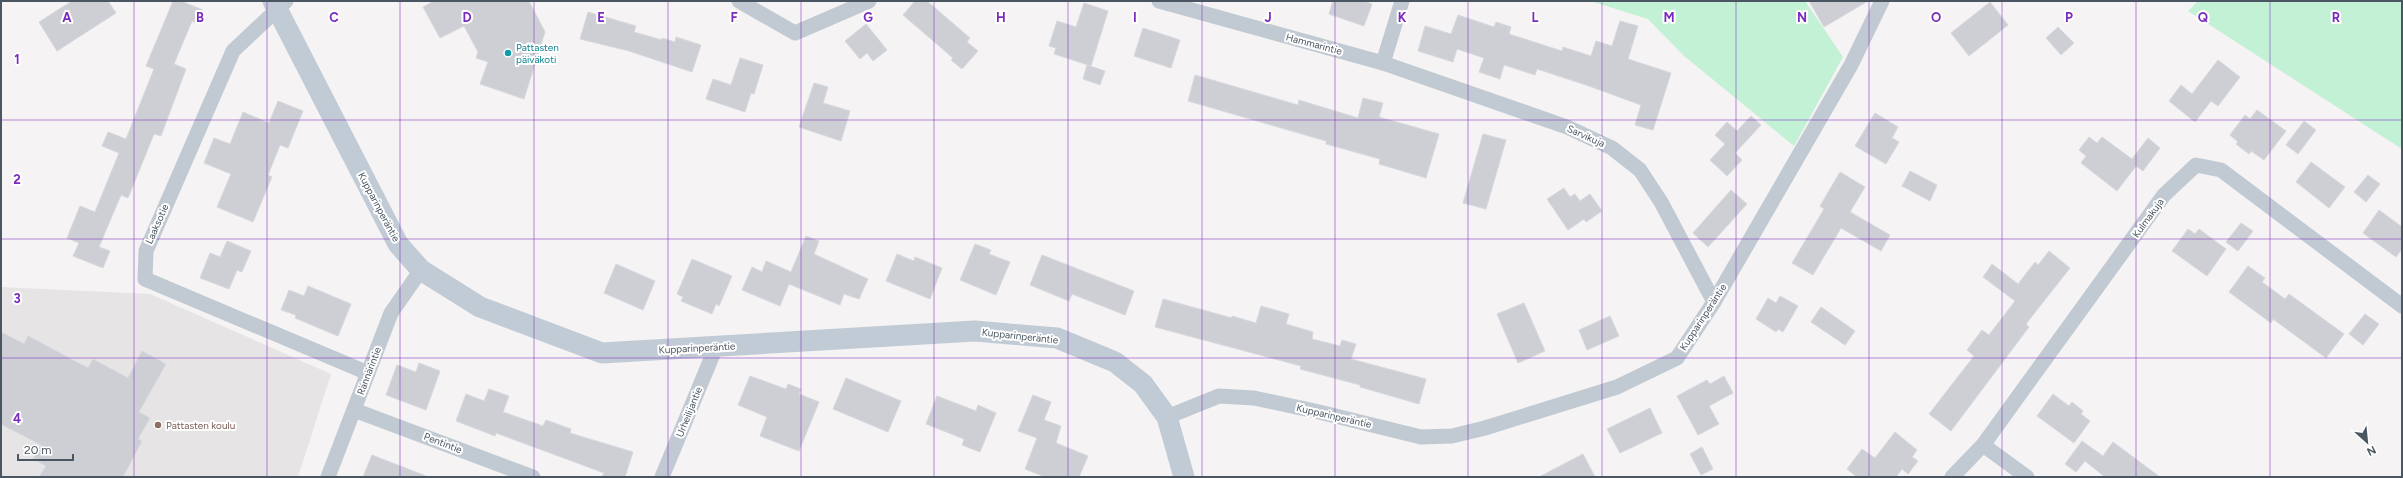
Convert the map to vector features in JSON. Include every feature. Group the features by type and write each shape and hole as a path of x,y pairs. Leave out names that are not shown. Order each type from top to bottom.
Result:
{"street":[{"path":"739,1 795,33 869,1"},
{"name":"Hammarintie","path":"1159,1 1383,63"},
{"path":"1383,63 1402,1"},
{"name":"Kupparinperäntie","path":"278,3 398,244 421,270 480,307 602,353 974,331 1057,338 1115,362 1143,384 1167,416 1219,396 1254,398 1421,437 1452,436 1486,428 1617,387 1677,358 1714,302 1851,65 1882,1"},
{"name":"Laaksotie","path":"278,3 233,51 146,251 145,279 368,373"},
{"name":"Sarvikuja","path":"1383,63 1567,127 1612,148 1640,170 1656,195 1714,302"},
{"name":"Kulmakuja","path":"1952,477 1983,444 2164,195 2196,165 2221,170 2402,306"},
{"name":"Rännärintie","path":"328,477 391,313 421,270"},
{"name":"Urheilijantie","path":"662,477 716,347"},
{"name":"Pentintie","path":"354,410 533,477"},
{"path":"1167,416 1184,477"},
{"path":"1983,444 2027,477"}],"shaded area":[{"name":"Pattasten koulu","path":"1,287 150,294 331,374 298,477 1,477"}],"green space":[{"path":"1590,1 1805,1 1843,57 1794,146 1683,55 1648,19"},
{"path":"2198,1 2402,1 2402,149 2188,11"}],"building":[{"path":"72,1 108,1 116,13 57,51 39,22"},
{"path":"173,1 181,1 203,10 198,23 192,21 174,64 186,69 161,136 154,134 128,198 121,195 99,247 110,251 103,268 73,256 79,243 67,238 80,206 95,212 119,153 102,146 108,132 126,139 154,69 146,66"},
{"name":"Pattasten päiväkoti","path":"434,1 529,1 545,32 524,99 480,84 488,62 476,58 478,52 464,26 440,38 423,7"},
{"path":"915,1 927,1 970,38 967,42 978,51 962,69 951,60 953,58 903,15"},
{"path":"1333,1 1363,1 1372,4 1364,26 1329,14"},
{"path":"1809,1 1868,1 1824,27"},
{"path":"1990,2 2008,25 1969,56 1951,33"},
{"path":"1084,3 1108,11 1091,66 1054,54 1056,48 1049,46 1057,21 1076,27"},
{"path":"588,12 636,26 634,32 675,42 676,37 701,45 692,72 629,51 580,39"},
{"path":"1458,15 1494,27 1496,22 1511,27 1509,34 1562,51 1563,47 1591,56 1596,41 1612,46 1620,21 1638,26 1628,59 1671,73 1653,130 1635,125 1641,105 1586,85 1537,69 1535,75 1504,65 1500,79 1479,72 1484,58 1457,49 1453,62 1418,51 1425,26 1451,34"},
{"path":"866,24 887,50 873,61 867,53 860,59 845,41"},
{"path":"2058,27 2074,43 2061,55 2046,38"},
{"path":"1143,28 1180,40 1171,68 1134,56"},
{"path":"740,58 763,65 754,94 751,93 745,112 706,99 713,79 731,85"},
{"path":"2218,60 2240,77 2218,106 2211,101 2195,122 2169,101 2181,85 2192,94"},
{"path":"1087,65 1105,71 1100,85 1083,79"},
{"path":"1195,75 1298,105 1299,100 1358,118 1363,98 1383,103 1379,117 1439,134 1426,178 1379,164 1380,159 1326,144 1326,141 1188,101"},
{"path":"814,83 828,87 823,103 850,111 841,141 799,127"},
{"path":"278,101 303,111 288,148 280,145 268,175 272,177 253,222 217,207 231,174 204,163 214,138 230,144 243,112 269,123"},
{"path":"2257,110 2286,131 2264,160 2251,151 2249,154 2236,144 2238,142 2230,135 2245,115 2250,119"},
{"path":"1875,113 1898,127 1892,138 1899,142 1886,164 1855,146"},
{"path":"1751,116 1761,125 1735,153 1742,160 1727,176 1710,160 1725,144 1715,135 1727,122 1737,131"},
{"path":"2304,121 2316,130 2298,154 2286,145"},
{"path":"1483,134 1506,140 1486,209 1463,203"},
{"path":"2089,137 2097,143 2102,137 2132,159 2148,138 2160,148 2143,171 2136,166 2117,191 2081,163 2086,156 2079,150"},
{"path":"2311,162 2345,187 2329,208 2296,182"},
{"path":"1910,171 1937,185 1930,201 1902,186"},
{"path":"1840,172 1865,187 1850,212 1890,235 1881,251 1841,228 1813,275 1792,263 1824,209 1820,206"},
{"path":"2368,175 2380,184 2366,202 2354,192"},
{"path":"1564,188 1570,197 1575,194 1580,201 1590,194 1602,211 1586,222 1584,219 1568,230 1547,199"},
{"path":"1731,190 1747,204 1708,247 1693,233"},
{"path":"2379,210 2402,227 2402,249 2396,257 2363,233"},
{"path":"2241,223 2253,231 2238,251 2226,242"},
{"path":"2188,229 2195,234 2199,229 2226,249 2207,276 2172,251"},
{"path":"806,236 819,241 814,254 868,279 859,299 844,294 840,305 789,284 780,306 742,290 752,267 762,272 766,261 791,272"},
{"path":"227,241 251,251 242,272 237,270 229,289 200,278 210,253 220,257"},
{"path":"975,244 991,250 989,254 1010,262 996,295 960,280"},
{"path":"2049,251 2070,268 2026,324 2029,327 1951,431 1929,414 1974,356 1967,350 1982,330 1989,335 2015,301 1983,277 1992,264 2018,284 2035,262 2038,265"},
{"path":"897,254 914,261 915,257 942,268 930,299 886,281"},
{"path":"1042,255 1134,291 1125,315 1072,294 1069,301 1030,285"},
{"path":"692,259 732,276 719,306 716,304 712,314 681,301 683,297 677,294"},
{"path":"616,264 655,281 643,310 604,293"},
{"path":"2248,266 2265,278 2262,282 2285,299 2289,294 2344,334 2326,358 2273,319 2271,323 2229,292"},
{"path":"308,286 351,304 338,336 295,318 296,315 281,310 289,290 304,296"},
{"path":"1780,296 1798,306 1783,332 1778,329 1776,332 1756,319 1768,298 1776,303"},
{"path":"1163,299 1256,323 1261,306 1289,314 1286,324 1313,332 1312,339 1340,346 1342,340 1356,344 1351,359 1426,379 1419,404 1360,387 1360,385 1300,369 1301,366 1155,327"},
{"path":"1524,303 1545,351 1518,363 1497,314"},
{"path":"1821,307 1855,331 1845,345 1811,322"},
{"path":"2365,314 2379,324 2363,345 2349,334"},
{"path":"1610,316 1619,336 1587,350 1579,330"},
{"path":"1,332 24,344 28,336 88,368 93,359 128,378 142,351 166,364 139,412 150,418 138,439 142,441 123,477 39,477 46,466 33,459 41,445 1,424"},
{"path":"419,363 440,371 426,410 386,395 397,365 416,372"},
{"path":"750,376 786,389 788,384 801,389 799,394 819,402 799,451 760,436 767,417 738,405"},
{"path":"1724,376 1733,393 1709,406 1719,424 1698,435 1677,396 1707,380 1710,384"},
{"path":"846,378 901,401 888,432 833,409"},
{"path":"489,389 509,396 503,412 543,426 546,420 571,429 570,433 633,452 625,477 602,477 604,473 496,433 495,436 456,421 466,394 484,401"},
{"path":"2053,394 2069,406 2072,402 2083,411 2081,414 2090,421 2074,443 2037,416"},
{"path":"1033,395 1051,402 1044,420 1061,426 1056,443 1088,456 1079,477 1045,477 1025,469 1037,438 1018,431"},
{"path":"937,396 976,411 978,405 996,413 980,452 962,445 964,439 926,424"},
{"path":"1650,408 1662,433 1620,453 1607,429"},
{"path":"1895,432 1917,450 1912,457 1918,461 1908,474 1902,469 1896,477 1857,477 1847,469 1862,449 1875,458"},
{"path":"2082,441 2103,456 2113,442 2160,477 2105,477 2085,461 2076,472 2065,464"},
{"path":"1702,447 1713,469 1701,475 1690,454"},
{"path":"1583,454 1595,477 1539,477"},
{"path":"372,455 426,476 426,477 363,477"}],"place":[{"name":"Pattasten päiväkoti","path":"508,53"},
{"name":"Pattasten koulu","path":"158,425"}]}
